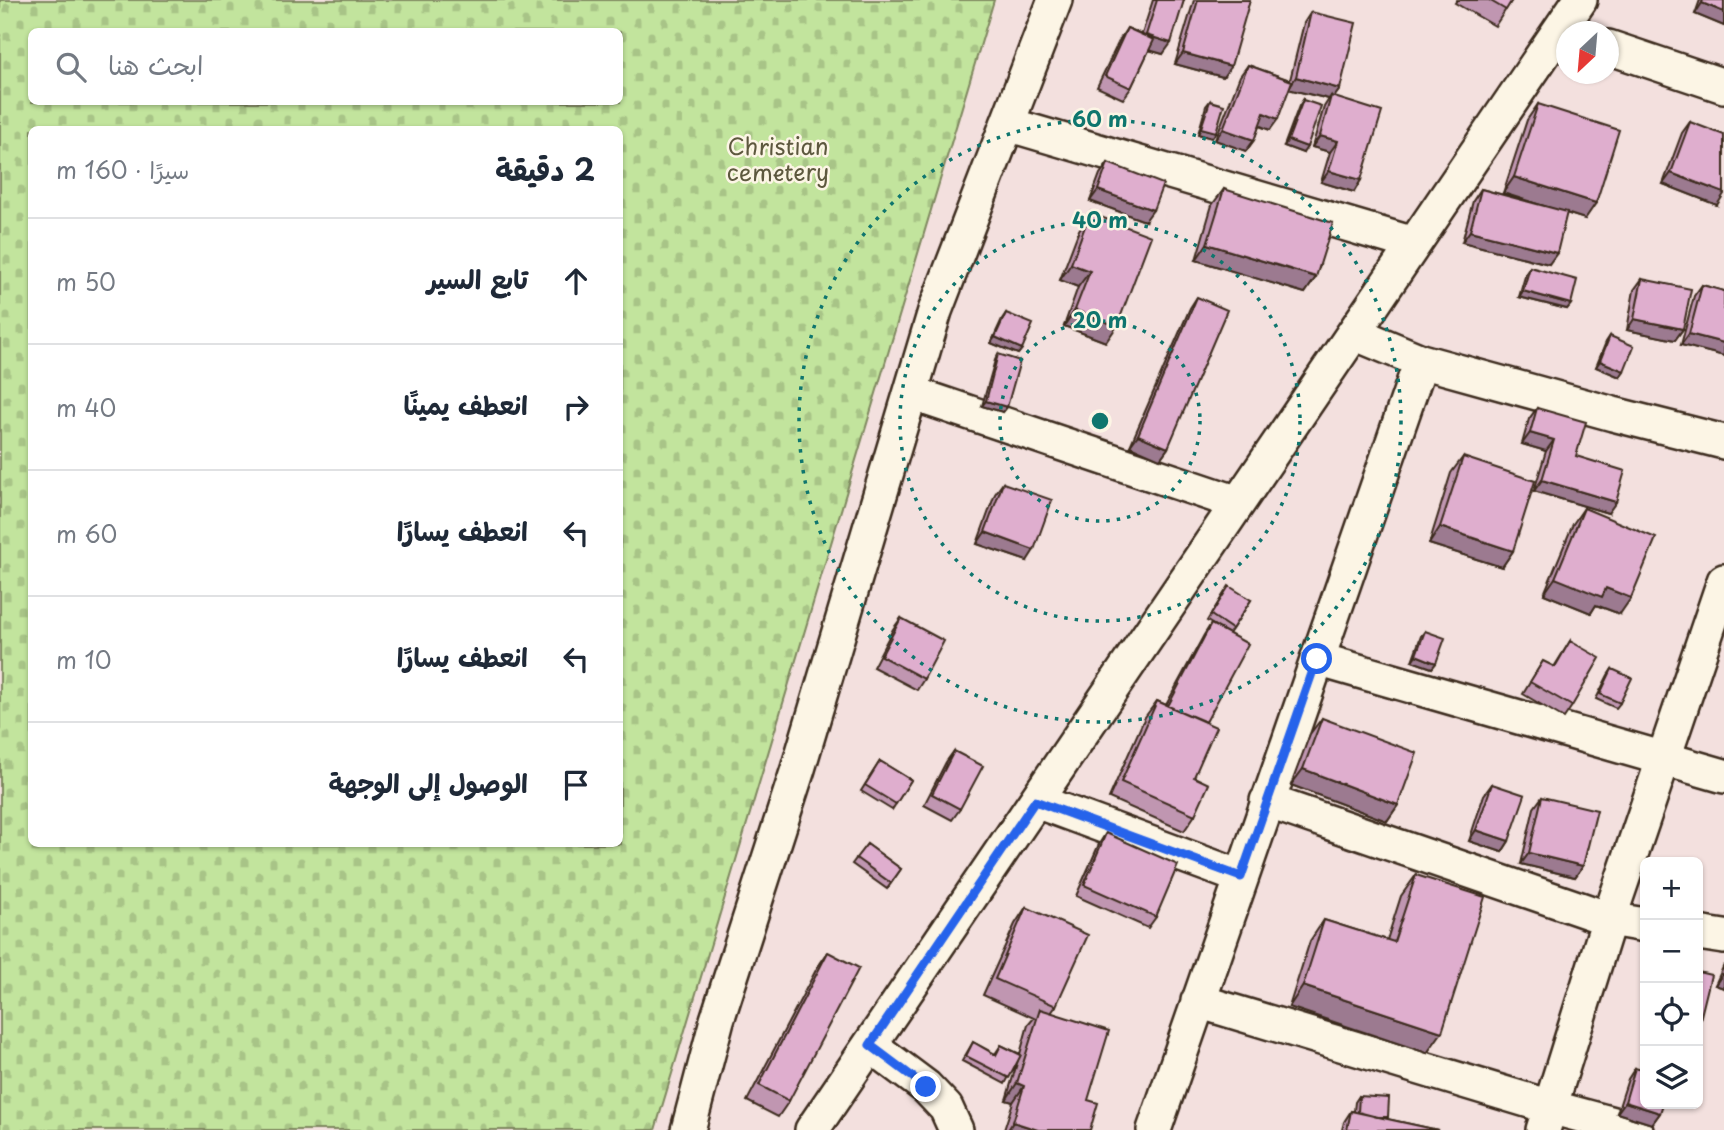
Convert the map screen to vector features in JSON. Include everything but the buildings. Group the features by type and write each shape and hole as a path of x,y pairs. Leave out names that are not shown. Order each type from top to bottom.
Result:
{"street":[{"path":"688,1130 716,1020 798,769 935,311 1055,0"},
{"path":"1568,21 1580,0"},
{"path":"812,1130 1414,244 1556,41"},
{"path":"1619,51 1724,86"},
{"path":"1007,124 1414,244"},
{"path":"1354,332 1421,361 1724,442"},
{"path":"1154,1130 1421,361"},
{"path":"911,393 1238,503"},
{"path":"1546,1119 1609,919 1724,581"},
{"path":"1317,659 1724,776"},
{"path":"1035,801 1241,877"},
{"path":"1268,801 1609,919 1640,924"},
{"path":"1703,934 1724,937"},
{"path":"1198,1001 1546,1119 1636,1130"},
{"path":"870,1045 926,1087 946,1108 956,1130"}],"green space":[{"name":"Christian cemetery","path":"0,0 994,0 655,1130 0,1130"}],"route":[{"path":"926,1087 870,1045 1035,801 1241,877 1317,659"}]}
